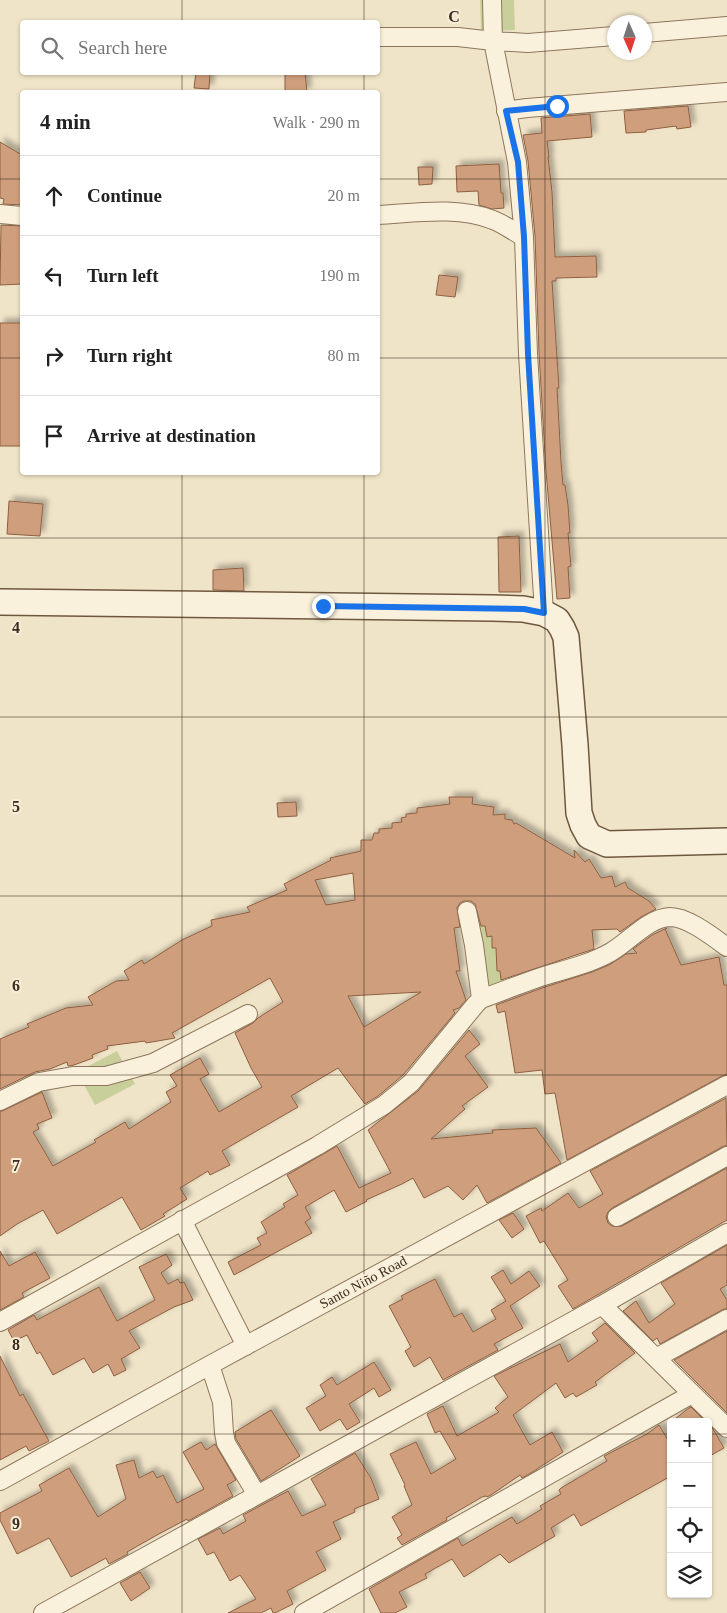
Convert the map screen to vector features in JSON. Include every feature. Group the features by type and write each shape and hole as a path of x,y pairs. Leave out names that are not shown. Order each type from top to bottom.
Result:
{"street":[{"path":"492,0 493,41 518,162 524,237 528,354 544,613"},
{"path":"652,33 727,26"},
{"path":"380,37 458,37 528,43 607,37"},
{"path":"506,111 727,92"},
{"path":"380,215 437,211 459,213 494,221 524,237"},
{"path":"0,214 20,216"},
{"path":"0,602 500,608 524,609 544,613 557,620 566,637 579,813 589,836 607,844 727,841"},
{"path":"467,911 482,999"},
{"path":"0,1322 316,1146 384,1105 411,1083 482,999 612,952 650,924 662,918 676,917 701,929 727,947"},
{"path":"0,1101 48,1080 73,1076 106,1076 153,1063 248,1014"},
{"name":"Santo Niño Road","path":"0,1481 727,1085"},
{"path":"617,1217 727,1156"},
{"path":"182,1220 246,1346"},
{"path":"43,1613 602,1305 727,1233"},
{"path":"602,1305 727,1428"},
{"path":"656,1358 727,1319"},
{"path":"210,1365 222,1402 226,1442 257,1495"},
{"path":"304,1613 692,1394"}],"green space":[{"path":"480,0 514,0 515,30 481,31"},
{"path":"493,918 505,985 477,989 466,922"},
{"path":"117,1051 135,1084 95,1105 77,1072"}],"building":[{"path":"196,75 210,75 209,89 194,88"},
{"path":"285,75 305,75 307,90 285,90"},
{"path":"688,106 691,127 677,129 676,126 646,130 646,132 626,133 624,111"},
{"path":"590,114 592,137 547,141 555,257 596,256 597,277 556,278 556,281 552,281 559,388 557,388 561,462 563,485 565,485 568,505 571,566 568,567 570,598 557,599 546,471 535,236 528,161 523,135 542,133 541,118"},
{"path":"0,142 20,154 20,205 3,204 4,199 0,198"},
{"path":"499,164 504,208 492,209 479,205 478,191 457,192 456,166"},
{"path":"418,167 433,167 432,184 419,185"},
{"path":"1,225 20,226 20,284 0,285"},
{"path":"439,275 458,277 455,297 436,295"},
{"path":"0,323 20,323 20,446 0,446"},
{"path":"9,501 43,504 40,536 7,534"},
{"path":"519,536 521,592 499,592 498,537"},
{"path":"243,568 244,591 213,590 213,570"},
{"path":"449,797 473,797 472,804 494,807 493,815 505,814 505,819 512,820 514,824 516,823 575,858 574,850 585,862 589,859 601,878 612,876 615,887 625,882 628,888 649,901 656,909 620,932 617,929 592,930 594,949 501,980 500,971 497,971 496,948 492,948 492,936 487,937 485,926 481,926 475,904 471,901 464,901 457,908 460,927 454,928 460,971 456,971 466,1000 459,1008 453,1010 455,1013 403,1075 378,1096 365,1104 338,1068 291,1096 298,1107 222,1151 230,1165 210,1175 208,1171 180,1188 187,1199 163,1214 165,1216 141,1230 122,1197 57,1234 43,1210 0,1236 0,1112 42,1092 52,1118 37,1124 39,1129 33,1132 53,1166 96,1142 94,1140 125,1122 129,1129 171,1102 166,1092 177,1086 170,1075 200,1058 209,1074 200,1079 219,1112 262,1087 235,1033 283,1002 270,978 172,1033 175,1038 146,1043 145,1041 107,1046 108,1049 92,1055 93,1058 74,1065 68,1066 67,1062 50,1069 35,1072 0,1089 0,1039 29,1027 27,1024 66,1008 93,1005 88,997 116,981 129,980 124,971 142,960 144,964 182,940 212,926 211,920 250,912 247,907 287,890 284,884 331,860 330,858 361,851 361,840 372,840 374,833 379,833 379,829 392,828 392,823 402,822 401,818 406,817 406,814 417,813 417,808 450,804","holes":["353,873 355,900 326,905 315,880","421,992 364,1027 348,996"]},
{"path":"296,802 297,816 278,817 277,803"},
{"path":"667,928 665,929 681,965 719,957 724,985 727,985 727,1074 567,1160 555,1093 545,1094 542,1070 515,1073 505,1011 498,1013 496,1005 592,972 609,965 626,954 637,953 633,949 652,935"},
{"path":"469,1030 480,1044 465,1056 488,1087 462,1106 465,1109 431,1139 493,1133 492,1130 536,1128 561,1163 487,1203 477,1185 463,1200 448,1186 424,1198 413,1178 366,1200 346,1212 334,1190 305,1207 311,1218 305,1222 312,1233 234,1275 228,1262 261,1245 257,1238 267,1233 261,1222 285,1207 283,1204 298,1195 287,1175 337,1146 359,1188 391,1173 368,1130 418,1091"},
{"path":"726,1098 727,1145 612,1208 606,1217 608,1223 612,1226 622,1226 727,1168 727,1220 573,1309 558,1286 568,1280 544,1241 540,1243 526,1216 541,1208 542,1211 568,1193 579,1208 603,1194 590,1171"},
{"path":"513,1213 524,1229 512,1238 499,1220"},
{"path":"727,1245 727,1285 720,1289 727,1300 727,1308 660,1344 657,1338 653,1341 623,1311 636,1301 649,1323 675,1304 661,1283"},
{"path":"0,1251 9,1266 35,1252 50,1278 22,1293 24,1297 0,1310"},
{"path":"166,1254 172,1265 161,1273 168,1284 178,1279 180,1283 184,1282 193,1300 174,1307 129,1331 140,1348 121,1359 126,1370 114,1376 108,1364 93,1373 84,1358 53,1375 40,1352 37,1354 27,1335 14,1341 8,1330 34,1315 37,1320 99,1287 117,1321 155,1300 139,1267"},
{"path":"503,1270 511,1284 529,1271 540,1286 510,1306 523,1328 494,1344 498,1350 443,1380 430,1357 414,1367 405,1351 411,1347 389,1306 403,1299 401,1296 435,1279 454,1317 462,1313 473,1332 496,1319 491,1310 506,1301 491,1277"},
{"path":"605,1323 635,1353 595,1382 597,1385 576,1397 573,1393 565,1398 556,1383 513,1415 530,1445 552,1432 563,1452 522,1478 520,1475 491,1495 482,1497 446,1518 447,1520 402,1545 397,1538 402,1535 392,1517 412,1505 390,1454 416,1442 431,1474 456,1459 440,1431 435,1433 427,1414 443,1406 457,1436 499,1412 495,1408 508,1397 494,1376 560,1344 568,1362 598,1341 592,1333"},
{"path":"727,1331 727,1413 674,1360"},
{"path":"0,1356 20,1396 23,1394 49,1441 29,1451 26,1446 0,1460"},
{"path":"374,1362 391,1390 379,1397 374,1388 349,1404 360,1422 347,1430 340,1419 320,1431 306,1408 326,1396 320,1385 332,1377 337,1385"},
{"path":"691,1407 702,1418 676,1418"},
{"path":"271,1410 300,1456 261,1481 236,1439 235,1432"},
{"path":"659,1425 667,1438 667,1478 581,1526 574,1514 551,1528 555,1536 509,1563 500,1554 464,1577 452,1559 425,1574 427,1578 399,1592 407,1607 395,1613 381,1613 369,1589 458,1538 462,1546 512,1517 517,1524 542,1509 540,1506 561,1494 559,1490 561,1488 607,1461 604,1456 647,1434"},
{"path":"712,1428 713,1429 724,1448 712,1455"},
{"path":"201,1442 206,1450 215,1444 236,1480 227,1485 233,1496 188,1521 187,1519 157,1535 109,1564 106,1558 71,1577 49,1538 17,1554 0,1520 0,1513 42,1491 39,1485 69,1468 98,1517 126,1499 116,1465 134,1460 139,1478 153,1471 157,1478 163,1475 177,1503 204,1489 183,1452"},
{"path":"355,1453 371,1478 379,1499 354,1509 355,1512 333,1522 341,1539 316,1552 326,1570 287,1591 293,1604 275,1613 273,1613 271,1608 261,1613 228,1613 256,1599 240,1575 230,1581 214,1552 207,1555 198,1539 220,1528 223,1534 246,1521 243,1515 288,1491 302,1516 326,1505 311,1479"},
{"path":"140,1572 150,1588 131,1601 120,1583"}],"route":[{"path":"323,606 524,609 544,613 528,354 524,237 518,162 506,111 557,106"}]}
